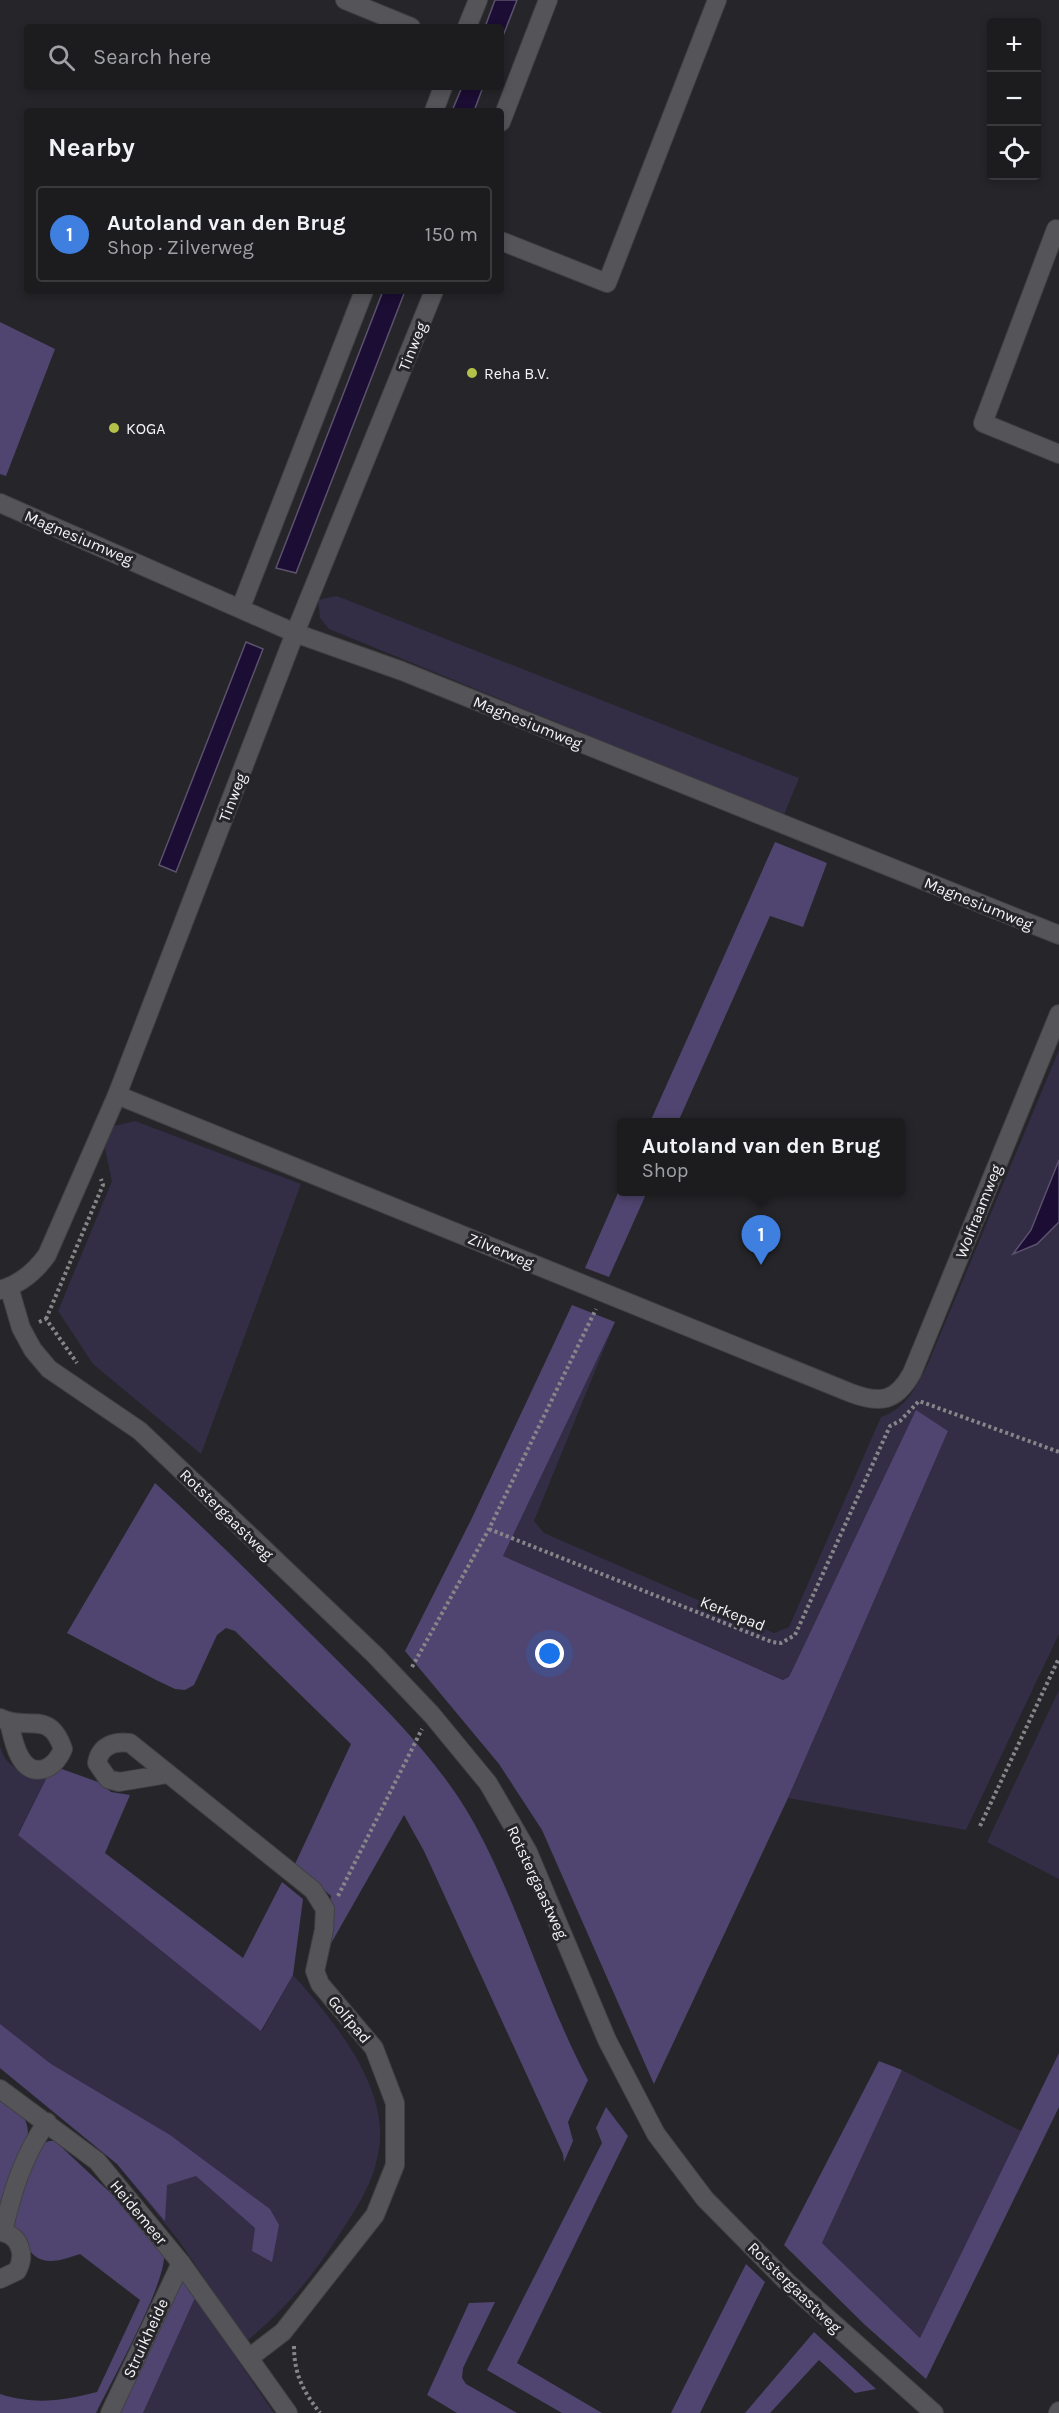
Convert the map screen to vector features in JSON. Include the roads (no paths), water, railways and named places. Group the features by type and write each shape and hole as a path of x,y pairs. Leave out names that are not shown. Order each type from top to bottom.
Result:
{"street":[{"path":"345,0 404,24"},
{"path":"468,24 478,0"},
{"path":"504,114 548,0"},
{"path":"504,242 607,283 717,0"},
{"path":"435,108 442,90"},
{"path":"1056,229 983,423 1059,454"},
{"path":"241,607 363,294"},
{"name":"Tinweg","path":"4,1289 38,1269 47,1255 93,1151 117,1095 295,633 433,294"},
{"name":"Magnesiumweg","path":"0,503 241,607 295,633 402,671 1059,935"},
{"name":"Wolfraamweg","path":"885,1399 900,1391 912,1373 1059,1014"},
{"name":"Zilverweg","path":"117,1095 870,1400 885,1399"},
{"name":"Rotstergaastweg","path":"4,1289 33,1350 49,1369 140,1431 375,1655 432,1715 488,1783 528,1852 607,2040 662,2142 705,2199 788,2283 934,2413"},
{"name":"Golfpad","path":"167,1774 296,1874 313,1890 325,1910 324,1930 315,1971 321,1984 374,2048 395,2103 395,2165 375,2215 283,2332 249,2358"},
{"name":"Heidemeer","path":"0,2089 97,2161 181,2263 288,2413"},
{"path":"0,2278 12,2275 22,2258 18,2243 2,2232 19,2173 33,2142 47,2122"},
{"name":"Struikheide","path":"110,2413 181,2263"}],"place":[{"name":"Reha B.V.","path":"472,373"},
{"name":"KOGA","path":"114,428"},
{"name":"Autoland van den Brug","path":"761,1265"}]}
